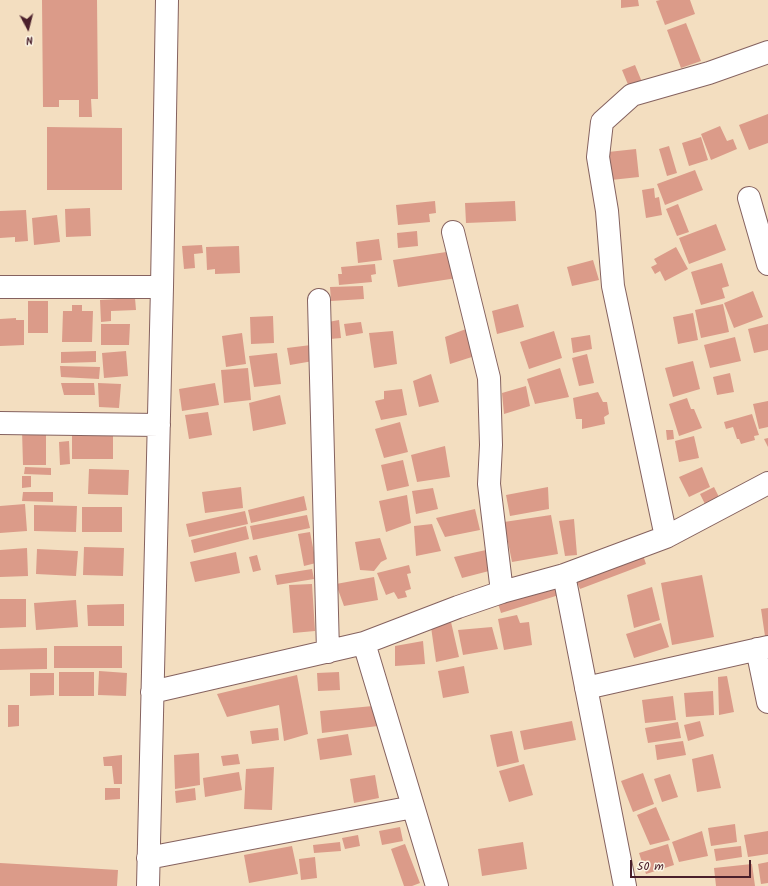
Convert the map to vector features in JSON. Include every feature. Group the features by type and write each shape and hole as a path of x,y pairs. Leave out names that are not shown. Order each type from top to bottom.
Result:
{"street":[{"path":"148,886 168,0"},
{"path":"666,537 613,286 607,211 598,157 602,122 632,95 709,73 768,52"},
{"path":"749,198 768,264"},
{"path":"453,232 489,378 491,445 489,484 502,592"},
{"path":"0,287 162,287"},
{"path":"318,300 328,652"},
{"path":"0,423 158,425"},
{"path":"152,692 364,643 458,607 502,592 564,575 666,537 768,483"},
{"path":"564,575 624,886"},
{"path":"364,643 437,886"},
{"path":"586,688 762,648 768,702"},
{"path":"148,858 413,807"}],"building":[{"path":"42,0 97,0 98,99 91,99 92,117 79,117 79,100 59,100 59,107 43,107"},
{"path":"621,0 638,0 639,6 621,8"},
{"path":"690,0 695,14 665,25 656,1"},
{"path":"686,23 701,61 681,68 667,30"},
{"path":"635,65 642,82 629,87 622,70"},
{"path":"768,114 768,143 749,150 739,125"},
{"path":"720,126 727,141 733,139 737,149 711,160 701,134"},
{"path":"47,127 122,128 122,190 47,190"},
{"path":"701,137 708,160 689,166 682,143"},
{"path":"669,146 677,173 667,176 659,149"},
{"path":"636,149 639,177 611,180 608,152"},
{"path":"695,170 703,190 665,205 657,184"},
{"path":"654,188 655,198 659,197 662,215 646,218 642,190"},
{"path":"435,201 436,213 429,214 430,222 398,225 396,205"},
{"path":"515,201 516,221 466,223 465,203"},
{"path":"678,204 689,232 677,236 666,209"},
{"path":"90,208 91,236 66,237 65,209"},
{"path":"26,210 28,241 15,242 15,237 0,238 0,211"},
{"path":"57,215 60,242 34,245 32,218"},
{"path":"716,224 726,250 689,264 679,238"},
{"path":"417,231 418,246 398,248 397,233"},
{"path":"379,239 382,260 358,263 356,242"},
{"path":"202,245 203,253 194,254 195,268 184,269 182,246"},
{"path":"239,246 240,273 215,274 215,269 207,270 206,247"},
{"path":"676,247 688,269 665,281 660,271 655,274 651,267 657,264 654,259"},
{"path":"453,251 457,278 398,287 393,260"},
{"path":"593,260 599,280 572,286 567,267"},
{"path":"722,263 729,286 722,288 725,298 701,305 691,272"},
{"path":"375,264 376,274 371,275 372,282 339,285 338,274 342,274 341,267"},
{"path":"363,286 364,299 331,301 330,287"},
{"path":"753,291 763,317 734,328 724,303"},
{"path":"135,298 136,310 111,311 111,321 101,322 100,300"},
{"path":"28,301 48,301 48,333 28,333"},
{"path":"518,304 524,327 497,334 492,311"},
{"path":"723,304 729,332 701,338 695,310"},
{"path":"72,305 82,305 82,311 93,311 92,342 62,342 63,311 72,311"},
{"path":"693,313 698,340 678,344 673,317"},
{"path":"273,316 274,343 251,344 250,317"},
{"path":"16,318 16,320 24,320 24,345 0,346 0,319"},
{"path":"339,320 341,338 330,339 328,322"},
{"path":"361,322 363,333 346,336 344,324"},
{"path":"101,324 130,324 129,345 101,345"},
{"path":"768,324 768,350 754,353 748,329"},
{"path":"466,329 475,356 450,364 445,337"},
{"path":"393,331 397,364 374,368 369,333"},
{"path":"554,331 562,358 529,369 520,342"},
{"path":"242,333 246,364 226,367 222,336"},
{"path":"590,335 592,349 573,353 571,338"},
{"path":"735,337 741,361 710,368 704,345"},
{"path":"311,345 313,361 290,365 287,348"},
{"path":"96,351 96,362 61,363 61,352"},
{"path":"126,351 128,376 104,378 102,353"},
{"path":"277,353 281,384 254,387 249,356"},
{"path":"587,354 594,383 579,386 572,358"},
{"path":"693,361 700,389 673,397 665,368"},
{"path":"60,366 100,367 99,379 61,377"},
{"path":"248,368 251,400 224,403 221,370"},
{"path":"560,368 569,397 535,404 527,379"},
{"path":"730,373 734,392 717,395 713,377"},
{"path":"431,374 439,402 419,407 413,381"},
{"path":"61,383 94,383 95,395 64,395"},
{"path":"98,383 121,384 119,408 99,407"},
{"path":"215,383 219,405 182,411 179,389"},
{"path":"526,386 530,406 504,414 502,393"},
{"path":"402,389 407,415 381,420 375,401 384,399 384,391"},
{"path":"598,392 603,402 607,402 609,414 604,417 605,424 582,429 582,419 576,419 573,398"},
{"path":"280,395 286,424 253,431 249,403"},
{"path":"687,398 691,409 694,409 702,428 679,436 669,404"},
{"path":"768,401 768,427 759,429 753,404"},
{"path":"208,412 212,435 189,439 185,415"},
{"path":"752,414 759,435 754,436 755,440 741,444 739,439 737,439 733,427 726,429 724,422"},
{"path":"400,422 408,452 384,458 375,429"},
{"path":"46,429 46,465 23,465 22,430"},
{"path":"666,430 673,430 674,439 667,440"},
{"path":"72,433 113,433 113,459 72,459"},
{"path":"694,436 699,458 679,462 675,441"},
{"path":"768,438 768,447 764,439"},
{"path":"69,441 70,464 60,465 59,442"},
{"path":"445,446 450,477 417,482 411,455"},
{"path":"403,460 409,486 387,491 381,465"},
{"path":"25,467 51,468 51,475 24,474"},
{"path":"702,467 710,487 689,497 679,477"},
{"path":"89,469 129,470 128,495 88,494"},
{"path":"22,476 31,476 31,487 22,488"},
{"path":"241,487 243,508 205,513 202,492"},
{"path":"548,487 549,509 510,516 506,495"},
{"path":"714,487 719,497 705,504 700,494"},
{"path":"433,488 438,509 416,514 412,491"},
{"path":"23,492 53,492 53,502 22,501"},
{"path":"407,495 411,523 386,532 379,501"},
{"path":"304,496 307,510 251,523 248,510"},
{"path":"25,504 27,531 0,533 0,506"},
{"path":"34,505 77,506 76,532 34,531"},
{"path":"82,507 122,507 122,532 82,532"},
{"path":"475,509 480,530 445,537 436,518"},
{"path":"245,511 248,524 189,537 186,524"},
{"path":"307,515 310,528 253,540 250,526"},
{"path":"551,515 558,554 512,562 504,522"},
{"path":"574,519 577,555 565,556 559,521"},
{"path":"432,524 441,551 416,556 414,526"},
{"path":"246,526 249,539 194,553 191,540"},
{"path":"310,532 316,563 304,566 298,534"},
{"path":"380,538 387,559 381,562 374,571 360,570 355,542"},
{"path":"84,547 124,548 123,576 83,575"},
{"path":"27,548 28,576 0,577 0,550"},
{"path":"37,549 78,551 76,576 36,574"},
{"path":"486,550 489,571 462,578 454,557"},
{"path":"236,552 240,573 195,582 190,562"},
{"path":"642,552 646,564 580,589 575,577"},
{"path":"257,555 261,570 253,572 249,557"},
{"path":"409,565 411,573 407,574 411,589 405,591 407,597 398,599 394,592 386,595 377,573"},
{"path":"312,569 314,579 277,585 275,575"},
{"path":"702,575 714,637 672,645 661,583"},
{"path":"374,577 378,600 344,606 336,584"},
{"path":"555,582 559,595 501,613 497,600"},
{"path":"312,584 315,631 293,633 289,585"},
{"path":"652,587 660,620 634,628 627,595"},
{"path":"0,599 26,599 26,627 0,628"},
{"path":"76,600 78,627 36,630 34,603"},
{"path":"124,604 124,626 88,626 87,605"},
{"path":"768,608 768,636 765,636 761,609"},
{"path":"517,615 520,623 529,622 532,645 504,650 498,619"},
{"path":"451,622 459,657 436,662 431,627"},
{"path":"661,623 669,647 634,658 626,634"},
{"path":"492,627 498,649 463,655 458,630"},
{"path":"423,641 425,664 395,666 395,646"},
{"path":"54,646 122,646 122,668 54,668"},
{"path":"47,648 47,669 0,670 0,649"},
{"path":"464,666 469,693 443,698 438,671"},
{"path":"99,671 127,673 126,696 98,695"},
{"path":"59,672 94,672 94,696 59,696"},
{"path":"339,672 340,690 318,691 317,673"},
{"path":"30,673 54,673 54,695 30,696"},
{"path":"297,675 308,734 284,741 279,705 227,717 217,694"},
{"path":"727,676 734,712 719,715 718,677"},
{"path":"713,691 714,715 686,717 684,693"},
{"path":"673,696 676,720 645,723 642,700"},
{"path":"8,705 19,705 19,726 8,727"},
{"path":"373,706 378,726 322,733 320,711"},
{"path":"572,721 576,740 524,750 520,731"},
{"path":"700,721 704,736 688,741 684,725"},
{"path":"678,722 681,738 648,743 645,728"},
{"path":"278,728 279,740 252,744 250,731"},
{"path":"512,731 519,762 497,767 490,735"},
{"path":"348,734 352,755 320,760 317,739"},
{"path":"683,741 686,755 657,760 655,745"},
{"path":"199,753 200,785 175,789 174,755"},
{"path":"238,754 240,764 223,766 221,756"},
{"path":"713,754 721,788 697,792 692,759"},
{"path":"122,755 122,784 114,784 112,766 104,766 103,757"},
{"path":"524,764 533,795 509,802 499,771"},
{"path":"274,767 272,810 244,809 246,769"},
{"path":"239,772 242,790 205,797 203,778"},
{"path":"643,773 654,804 633,812 621,781"},
{"path":"670,774 678,797 662,802 654,779"},
{"path":"375,775 379,798 354,803 350,779"},
{"path":"105,788 120,788 120,799 105,800"},
{"path":"195,788 196,800 176,803 175,791"},
{"path":"656,807 670,840 650,845 637,815"},
{"path":"735,824 737,842 711,846 708,828"},
{"path":"400,827 403,841 382,845 379,831"},
{"path":"702,831 708,856 679,862 672,842"},
{"path":"768,831 768,854 748,857 744,835"},
{"path":"358,835 360,846 345,849 342,838"},
{"path":"340,842 341,851 314,853 313,845"},
{"path":"523,842 527,869 482,876 478,849"},
{"path":"405,844 420,883 412,886 404,886 391,849"},
{"path":"668,844 674,865 646,874 639,853"},
{"path":"292,846 298,874 249,883 244,855"},
{"path":"741,846 742,857 716,861 714,849"},
{"path":"315,857 317,878 301,880 299,859"},
{"path":"768,862 768,883 761,884 758,864"},
{"path":"0,863 118,870 117,886 0,886"},
{"path":"752,864 755,886 716,886 714,868"}]}
